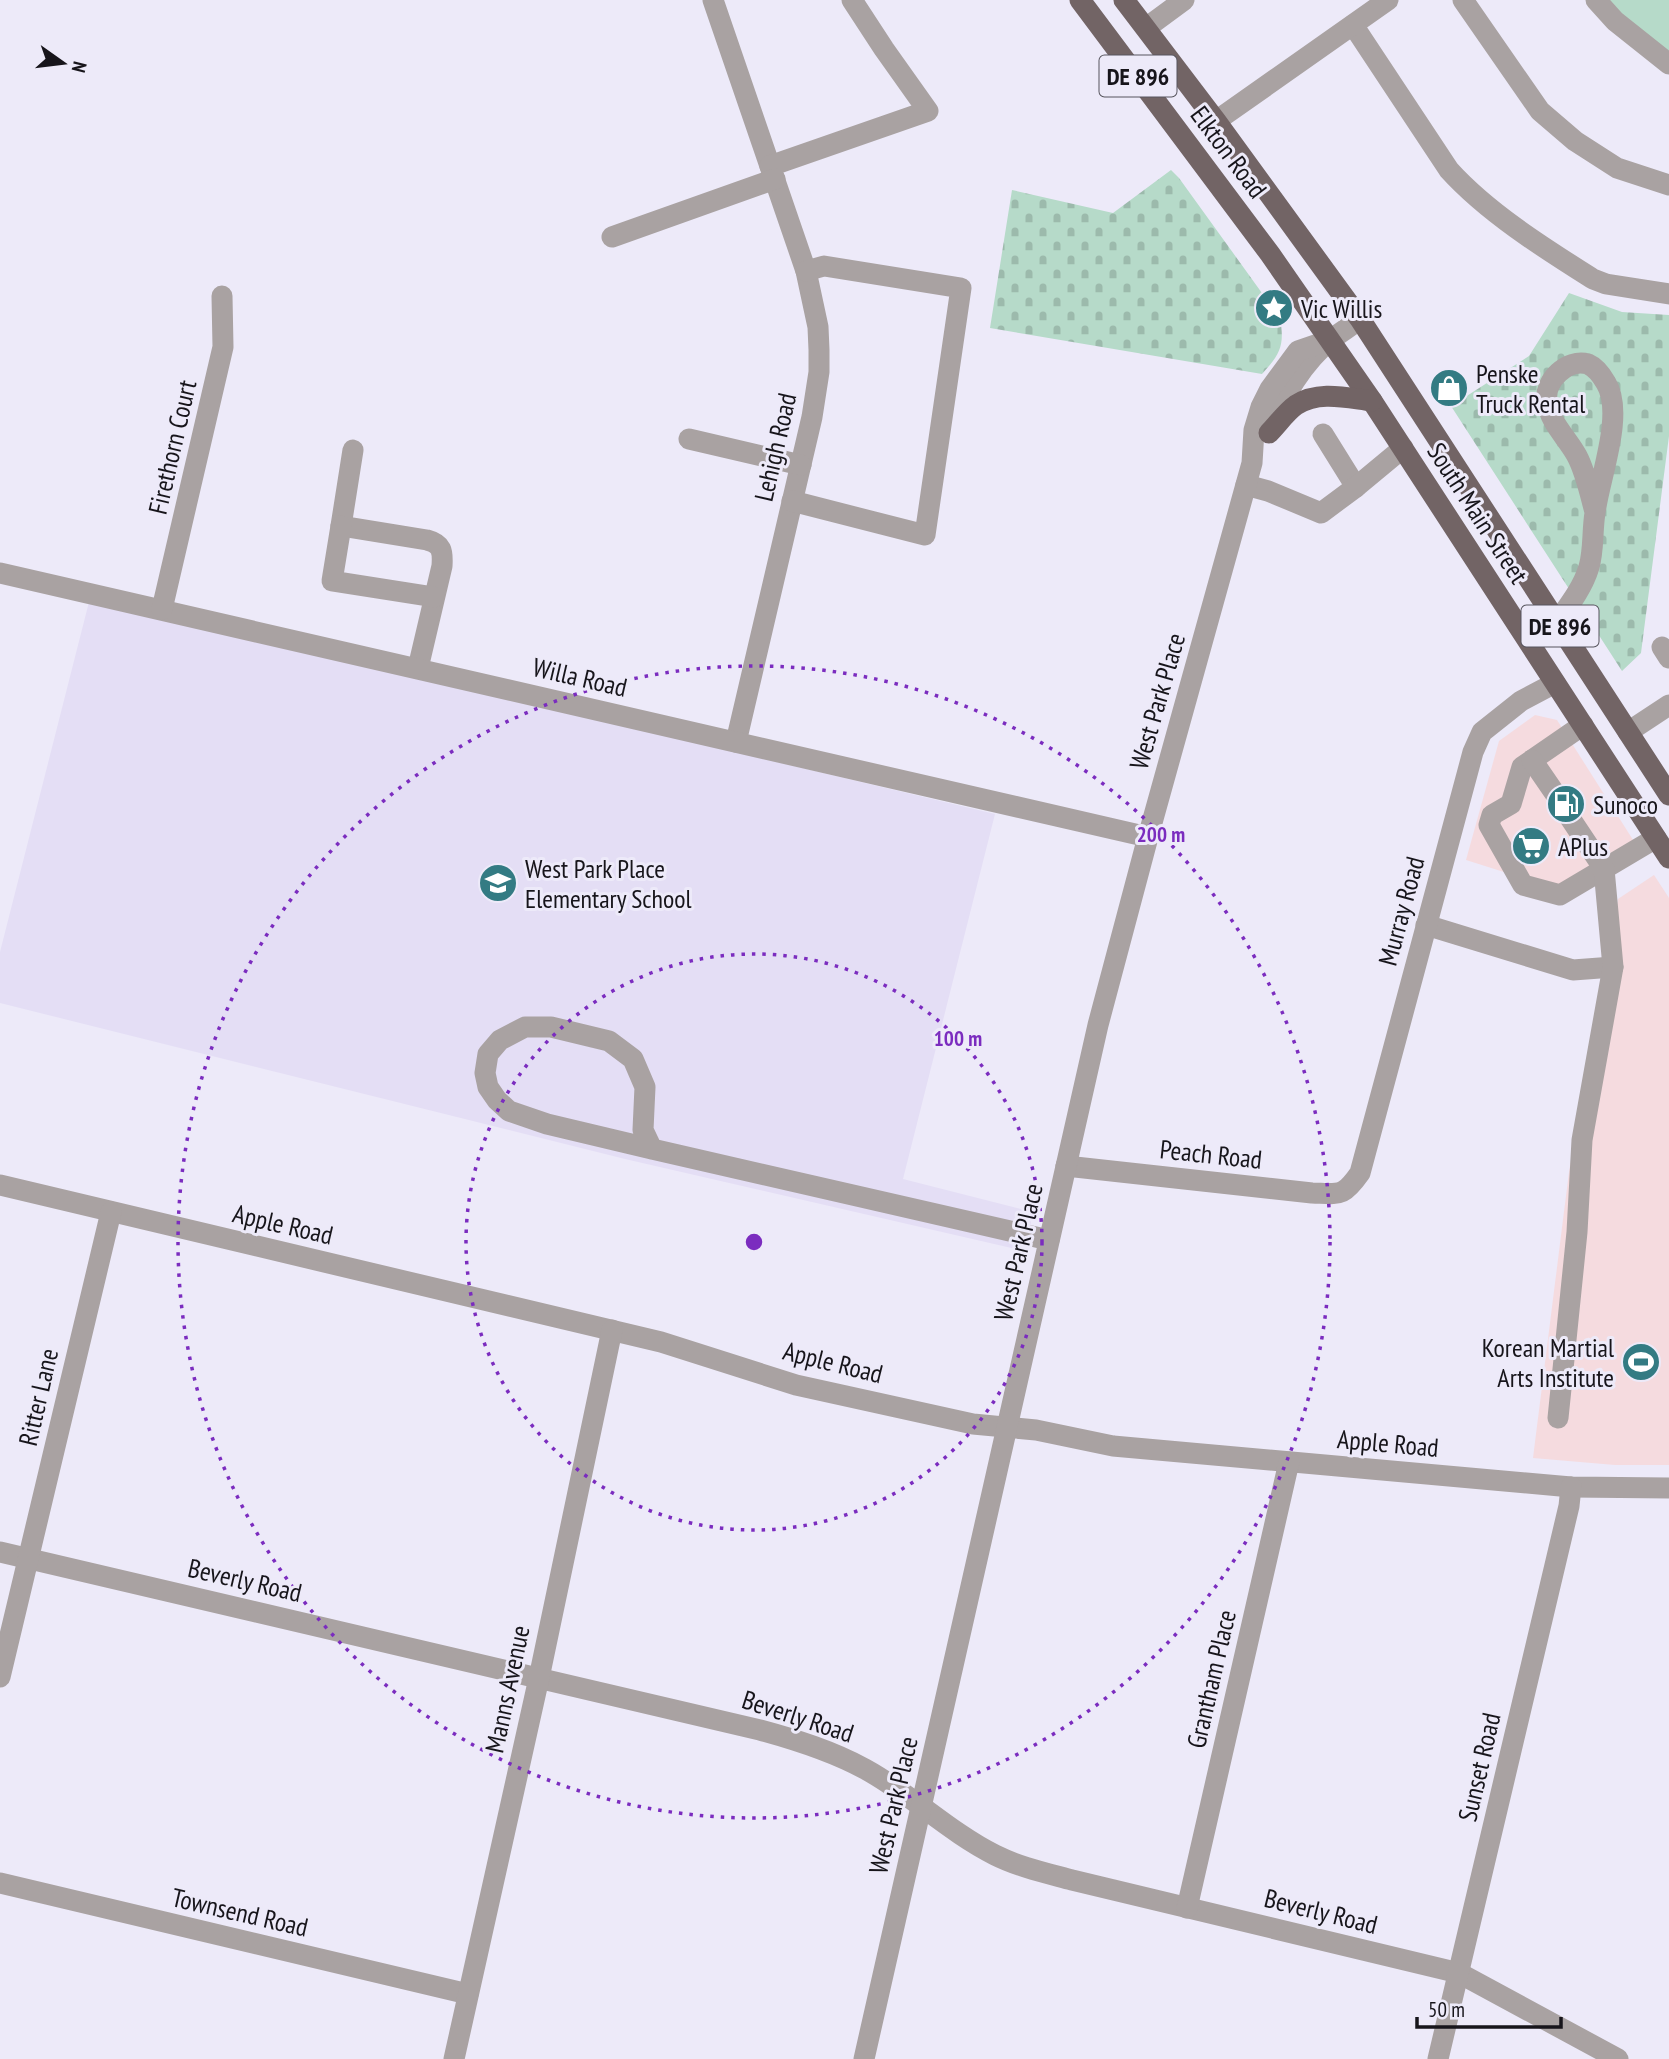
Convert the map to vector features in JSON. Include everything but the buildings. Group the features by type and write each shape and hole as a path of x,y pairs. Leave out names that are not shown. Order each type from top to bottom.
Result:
{"main road":[{"name":"Elkton Road","path":"1080,0 1270,254 1330,340"},
{"name":"Elkton Road","path":"1124,0 1360,319"},
{"name":"South Main Street","path":"1360,319 1669,795"},
{"name":"South Main Street","path":"1330,340 1629,796 1663,839 1669,858"},
{"path":"1269,433 1294,406 1310,398 1325,396 1372,401"},
{"path":"1629,796 1669,807"}],"street":[{"name":"Lehigh Road","path":"713,0 806,271 818,327 819,372 812,416 736,742"},
{"path":"612,237 928,111 852,0"},
{"path":"1146,28 1184,0"},
{"path":"1216,121 1388,0"},
{"path":"1463,0 1540,111 1575,141 1617,168 1669,185"},
{"path":"1596,0 1615,21 1669,64"},
{"path":"1353,25 1449,170 1467,190 1593,279 1606,284 1669,294"},
{"path":"792,501 925,535 961,288 824,266 806,271"},
{"name":"Firethorn Court","path":"163,609 223,347 222,296"},
{"name":"West Park Place","path":"1252,463 1269,433 1285,395 1302,371 1330,340 1360,319"},
{"name":"West Park Place","path":"864,2059 1101,1012 1252,463 1254,430 1270,389 1298,351 1330,340"},
{"path":"1557,622 1580,589 1590,565 1595,512 1609,448 1613,407 1609,386 1601,375 1589,365 1573,364 1560,370 1549,382 1546,399 1552,421 1578,458 1595,512"},
{"path":"1322,434 1356,487"},
{"path":"689,439 801,465"},
{"path":"1246,485 1321,513 1403,448"},
{"path":"353,450 332,581 434,597"},
{"path":"341,526 427,540 439,545 442,550 442,566 418,668"},
{"name":"Willa Road","path":"0,573 1147,838"},
{"name":"Murray Road","path":"1348,1189 1360,1173 1473,752 1482,732 1521,702 1555,682"},
{"path":"1628,732 1669,705"},
{"path":"1583,725 1522,767 1511,804 1492,815 1489,825 1523,885 1560,895 1663,839"},
{"path":"1532,760 1556,795"},
{"path":"1559,1418 1577,1231 1582,1140 1613,967 1604,869 1570,818"},
{"path":"1426,925 1573,970 1613,967"},
{"path":"652,1149 643,1130 645,1087 633,1059 609,1041 551,1027 525,1027 500,1040 488,1054 485,1073 488,1087 497,1100 509,1111 547,1124 652,1149 1049,1240"},
{"name":"Peach Road","path":"1066,1166 1312,1193 1339,1194 1348,1189"},
{"name":"Apple Road","path":"0,1185 612,1330 719,1359 796,1385 973,1424 1036,1430 1113,1447 1571,1486 1669,1488"},
{"name":"Ritter Lane","path":"0,1677 111,1212"},
{"name":"Manns Avenue","path":"454,2059 539,1678 612,1330"},
{"name":"Grantham Place","path":"1187,1908 1289,1462"},
{"name":"Sunset Road","path":"1438,2059 1569,1506 1571,1486"},
{"name":"Beverly Road","path":"0,1552 807,1743 857,1764 978,1846 1016,1864 1072,1880 1459,1973 1618,2059"},
{"name":"Townsend Road","path":"0,1883 468,1994"}],"shaded area":[{"name":"West Park Place Elementary School","path":"90,598 995,814 903,1179 1033,1212 1025,1251 625,1159 0,1003 0,952"},
{"path":"1535,715 1557,720 1635,843 1555,888 1466,860 1499,741"},
{"path":"1654,875 1669,898 1669,1465 1615,1465 1533,1458 1569,1172 1618,899"}],"green space":[{"path":"1605,0 1669,0 1669,58"},
{"path":"1171,170 1280,318 1280,349 1262,374 990,328 1012,190 1113,213"},
{"path":"1569,293 1622,312 1669,315 1669,436 1641,653 1622,671 1451,406 1529,356"}],"place":[{"name":"Vic Willis","path":"1274,308"},
{"name":"Penske Truck Rental","path":"1449,388"},
{"name":"Sunoco","path":"1566,804"},
{"name":"APlus","path":"1531,846"},
{"name":"West Park Place Elementary School","path":"498,883"},
{"name":"Korean Martial Arts Institute","path":"1641,1362"}]}
